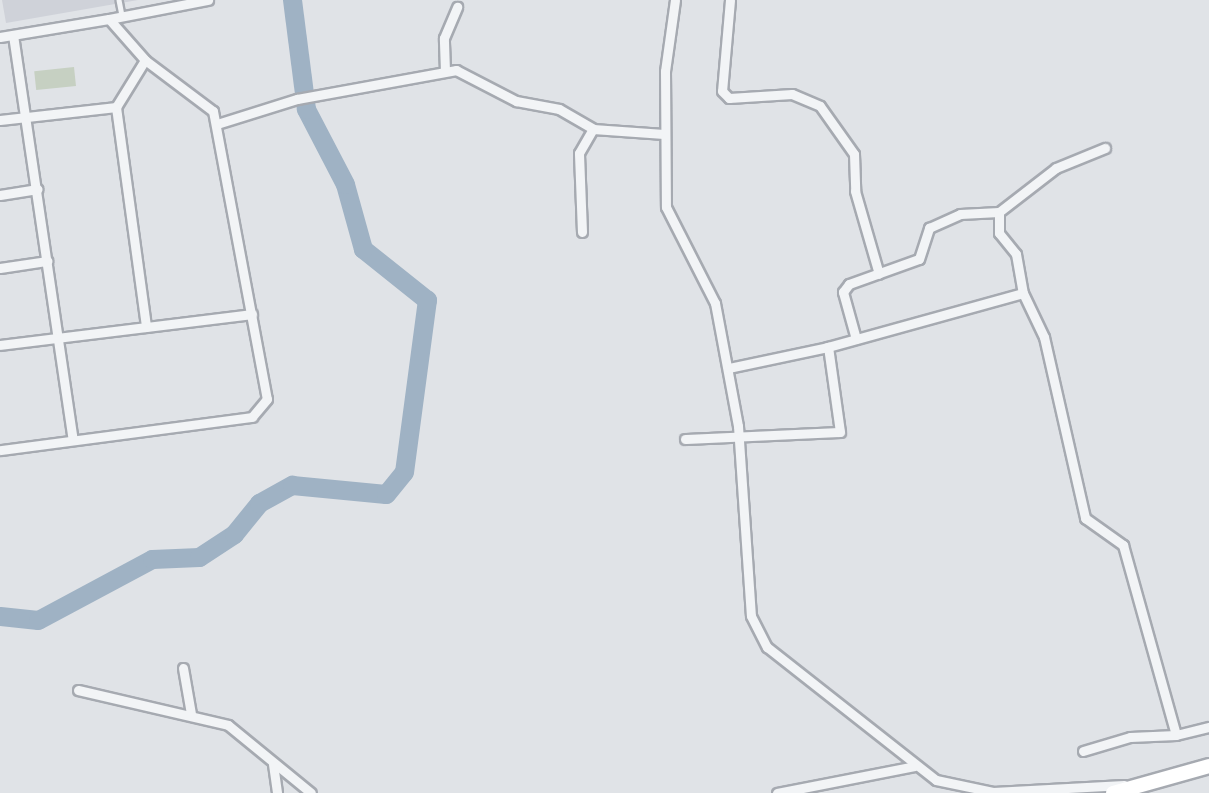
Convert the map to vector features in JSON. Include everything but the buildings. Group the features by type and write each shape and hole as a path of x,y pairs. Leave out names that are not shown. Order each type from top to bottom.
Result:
{"main road":[{"path":"1119,789 1157,777 1209,766"}],"street":[{"path":"0,37 208,0"},
{"path":"675,0 664,134 666,207 709,281 729,368 738,440 751,616 768,647 914,766 956,787 993,793 1119,789"},
{"path":"730,0 722,91 729,98 792,94 820,106 854,154 854,187 880,274"},
{"path":"445,71 444,38 457,7"},
{"path":"0,450 262,411 267,399 217,124 209,107 145,60 109,19"},
{"path":"12,35 28,116 73,439"},
{"path":"145,60 116,107 146,327"},
{"path":"217,124 297,99 445,71 469,74 516,101 559,109 593,130 664,134"},
{"path":"0,120 116,107"},
{"path":"582,232 579,153 593,130"},
{"path":"856,339 844,289 923,255 929,228 960,214 999,212 1046,173 1105,148"},
{"path":"0,195 38,190"},
{"path":"999,212 999,233 1016,254 1023,293 1045,337 1085,519 1123,545 1176,735"},
{"path":"0,268 47,261"},
{"path":"729,368 856,339 1023,293"},
{"path":"0,345 252,314"},
{"path":"685,439 738,440 840,432 828,346"},
{"path":"183,668 191,714"},
{"path":"78,690 191,714 228,725 311,793"},
{"path":"1083,751 1130,737 1176,735 1209,727"},
{"path":"273,764 277,793"},
{"path":"777,793 914,766"},
{"path":"1157,777 1159,793"}],"lane":[{"path":"148,0 150,11"},
{"path":"119,1 122,17"}],"shaded area":[{"path":"2,0 138,0 6,23"}],"green space":[{"path":"74,67 76,86 36,90 34,71"}],"waterway":[{"path":"0,616 38,620 152,559 199,557 234,534 259,503 292,485 386,494 404,472 427,300 363,249 345,184 306,109 292,0"}]}
